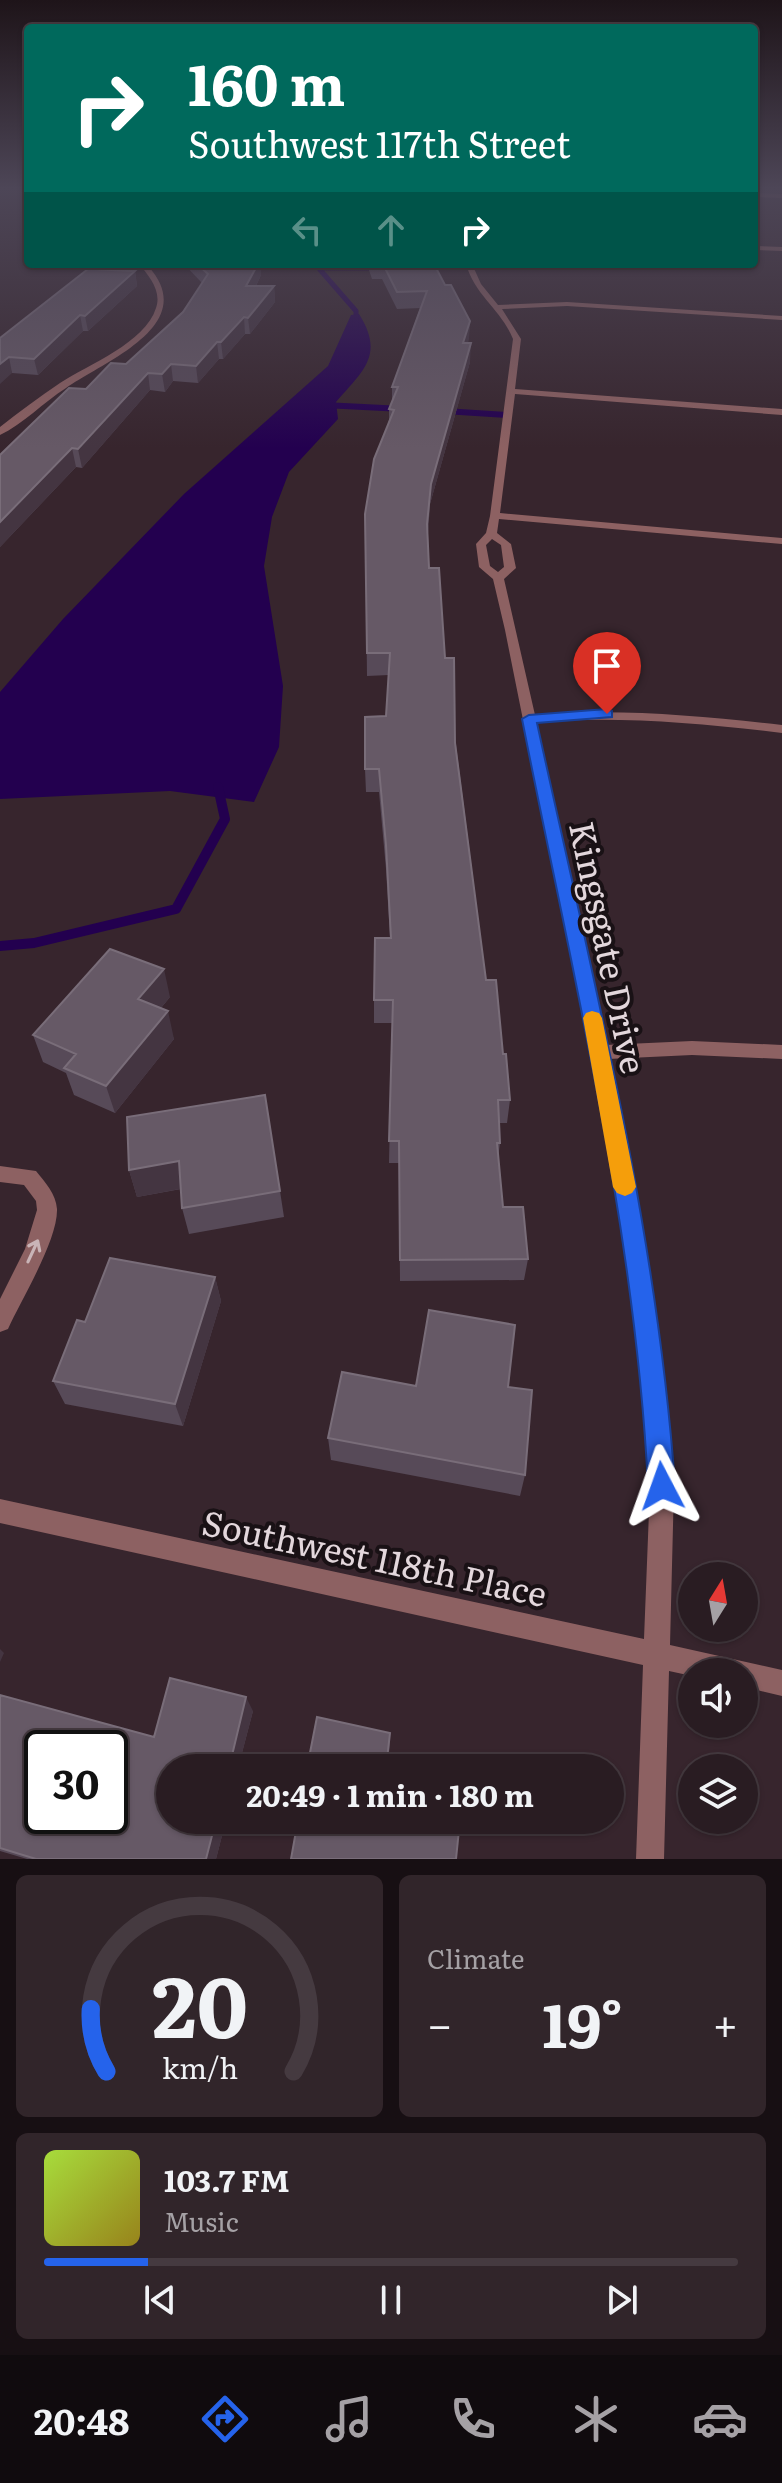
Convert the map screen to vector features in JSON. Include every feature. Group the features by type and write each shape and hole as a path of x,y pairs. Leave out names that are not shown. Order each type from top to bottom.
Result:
{"street":[{"path":"0,432 146,329 160,309 161,302 156,280 151,275"},
{"name":"Kingsgate Drive","path":"473,275 517,339 495,516 491,534 481,544 485,567 498,578 600,1052 641,1283 656,1394 662,1486 654,1654 650,1859"},
{"path":"494,307 567,304 782,318"},
{"path":"511,391 782,412"},
{"path":"495,516 782,541"},
{"name":"Kingsgate Drive","path":"491,534 506,544 510,568 498,578"},
{"path":"529,719 636,714 782,729"},
{"path":"600,1052 692,1048 782,1052"},
{"path":"0,1174 29,1177 42,1193 47,1210 39,1238 0,1322"},
{"name":"Southwest 118th Place","path":"0,1511 678,1659"},
{"path":"758,1677 782,1683"}],"shaded area":[{"path":"359,314 370,341 367,362 336,402 338,419 289,472 272,517 264,566 283,686 279,747 254,802 170,791 0,799 0,692 63,619 184,494 328,366 351,315"}],"building":[{"path":"81,275 131,275 85,316 80,315 34,359 9,357 0,364 0,338"},
{"path":"208,275 252,275 246,286 274,286 248,318 244,317 196,366 171,364 162,374 148,373 78,449 72,448 0,522 0,455 69,388 86,389 111,363 126,364 183,312"},
{"path":"388,275 440,275 445,285 451,285 470,321 463,343 471,343 431,484 427,524 429,568 439,568 445,658 454,658 455,743 486,980 496,980 503,1054 506,1054 510,1100 498,1100 500,1143 497,1143 503,1207 523,1207 528,1259 400,1260 399,1141 389,1141 393,1000 374,1000 375,938 391,938 386,845 379,769 365,769 365,717 386,716 390,653 367,653 365,514 374,459 394,410 389,409 398,387 392,387 427,291 397,292"},
{"path":"110,949 164,969 138,999 168,1011 106,1086 64,1068 76,1054 33,1035"},
{"path":"265,1095 280,1191 182,1208 179,1161 129,1170 127,1117"},
{"path":"110,1258 215,1277 175,1404 53,1381 77,1320 85,1322"},
{"path":"429,1310 515,1325 508,1387 532,1390 525,1475 328,1438 342,1372 416,1386"},
{"path":"170,1678 246,1697 232,1754 156,1754 156,1834 212,1834 206,1859 36,1859 0,1848 0,1695 154,1737"},
{"path":"317,1717 390,1733 388,1754 310,1754"},
{"path":"295,1834 459,1834 456,1859 291,1859"}],"waterway":[{"path":"324,275 356,311 356,317"},
{"path":"355,328 356,317"},
{"path":"324,405 403,409"},
{"path":"444,411 507,415"},
{"path":"0,946 34,943 176,909 225,819 218,787"}],"slow traffic":[{"path":"592,1018 625,1187"}],"route":[{"path":"607,714 529,719 618,1149 656,1394 662,1486"}]}
